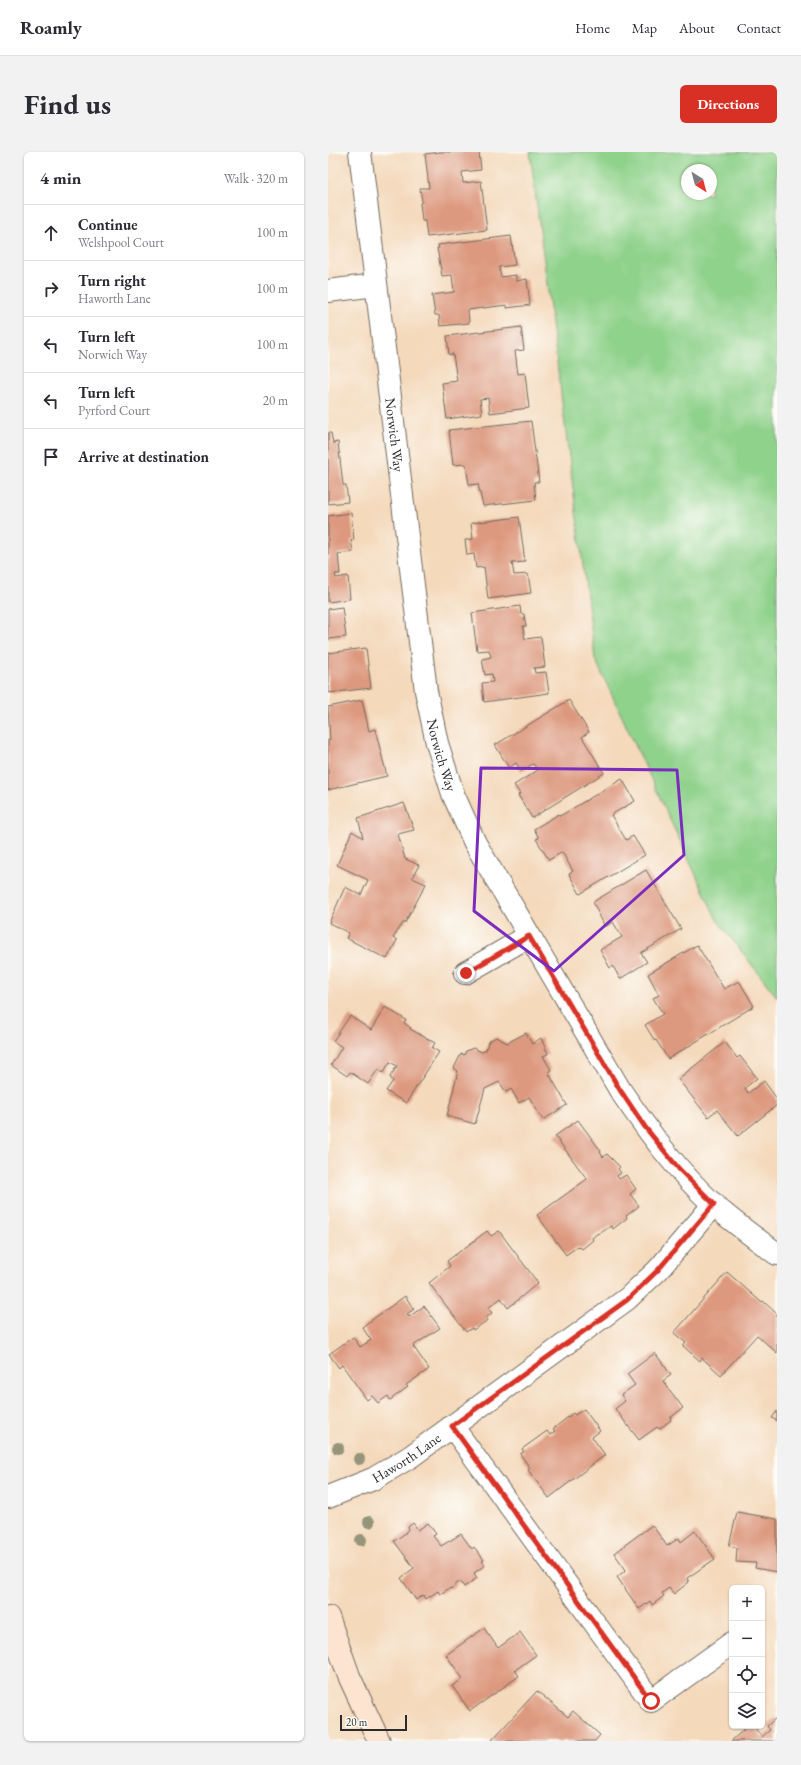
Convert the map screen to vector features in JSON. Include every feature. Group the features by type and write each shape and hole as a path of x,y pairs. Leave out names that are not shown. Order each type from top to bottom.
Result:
{"street":[{"name":"Norwich Way","path":"360,152 426,691 437,743 453,794 475,843 616,1083 645,1127 679,1169 714,1204 741,1228 777,1254"},
{"path":"328,291 376,285"},
{"path":"466,973 529,936"},
{"name":"Haworth Lane","path":"328,1497 373,1479 410,1457 627,1300 658,1270 714,1204"},
{"path":"452,1426 651,1701 729,1645"},
{"path":"328,1617 349,1676 379,1741"}],"highlighted area":[{"path":"481,768 677,770 684,855 554,971 474,911"}],"green space":[{"path":"530,152 777,152 777,997 717,920 595,659"}],"building":[{"path":"440,152 479,152 481,170 462,172 463,183 481,181 487,230 427,237 425,221 422,221 420,203 422,202 420,188 429,188 425,154"},
{"path":"511,236 515,265 499,267 501,277 516,275 516,281 527,279 530,305 507,308 507,305 468,310 469,323 440,326 439,315 435,315 432,295 454,292 452,275 442,276 437,248 439,248 438,245"},
{"path":"521,327 524,350 515,351 518,374 525,373 529,408 490,413 488,398 480,399 482,414 447,419 442,383 457,381 453,354 449,355 447,336"},
{"path":"531,421 539,482 534,482 536,500 483,506 478,484 469,485 466,464 453,465 449,430"},
{"path":"328,433 331,433 333,443 338,442 343,485 346,485 348,502 328,504"},
{"path":"351,513 354,540 351,540 353,552 338,554 340,574 335,574 336,578 348,576 350,599 328,602 328,516"},
{"path":"519,517 525,562 512,563 514,575 528,574 531,593 488,599 484,567 476,568 474,554 467,555 465,540 473,539 471,523"},
{"path":"520,606 521,614 524,614 526,626 523,626 525,639 541,637 545,667 534,668 535,673 546,672 549,693 484,702 482,683 493,682 492,674 485,675 482,659 491,657 489,650 477,651 472,613"},
{"path":"342,607 346,637 328,639 328,609"},
{"path":"366,648 371,688 328,693 328,653"},
{"path":"362,700 369,731 375,729 387,776 328,790 328,740 330,740 328,707"},
{"path":"569,700 589,732 582,737 604,773 532,818 518,795 520,794 514,785 538,770 533,764 521,771 516,763 509,768 495,745"},
{"path":"622,779 635,801 611,815 626,840 633,836 645,855 580,894 569,874 573,871 562,852 549,860 536,839 539,838 534,829 559,814 560,816"},
{"path":"404,803 414,830 398,834 405,859 419,865 412,878 426,884 405,923 403,923 393,938 397,940 387,959 346,938 349,933 329,923 345,887 361,895 368,880 337,865 352,831 363,838 358,818"},
{"path":"646,870 681,929 641,953 647,962 620,979 613,966 610,968 600,950 622,937 613,922 605,927 593,902"},
{"path":"697,945 724,989 739,981 754,1006 668,1059 645,1025 663,1014 653,998 659,995 648,974"},
{"path":"385,1007 406,1020 404,1023 411,1028 410,1029 435,1043 432,1048 439,1052 406,1103 386,1091 393,1081 390,1077 397,1066 390,1062 383,1073 378,1069 368,1084 350,1072 347,1076 331,1065 342,1047 333,1041 350,1016 371,1030"},
{"path":"526,1033 532,1044 541,1038 548,1054 543,1056 551,1070 548,1072 567,1105 543,1120 529,1097 519,1103 511,1089 506,1092 499,1082 485,1089 475,1124 447,1116 458,1071 454,1068 461,1054 464,1055 466,1051 473,1048 482,1052 486,1050 488,1042 496,1037 507,1043"},
{"path":"725,1042 737,1058 740,1056 757,1078 745,1088 748,1093 764,1081 777,1099 777,1105 738,1136 717,1110 708,1117 678,1079"},
{"path":"578,1120 601,1151 600,1152 603,1157 607,1154 620,1167 618,1169 621,1173 617,1176 619,1179 626,1175 636,1189 630,1194 639,1206 613,1229 611,1226 599,1234 598,1233 592,1238 593,1240 582,1249 577,1247 566,1255 537,1215 587,1179 555,1136"},
{"path":"487,1231 491,1236 499,1231 538,1283 508,1308 501,1298 488,1308 492,1313 486,1318 488,1320 473,1330 472,1328 466,1332 429,1283 450,1266 447,1261"},
{"path":"727,1272 777,1314 777,1353 757,1335 721,1375 702,1358 700,1361 683,1346 686,1343 674,1333"},
{"path":"405,1296 414,1309 407,1314 409,1317 424,1306 440,1328 413,1346 429,1369 406,1385 408,1387 390,1400 388,1396 378,1403 372,1396 367,1400 342,1365 339,1368 329,1354 353,1337 360,1347 371,1340 362,1327"},
{"path":"655,1353 671,1375 663,1381 683,1408 659,1429 657,1427 639,1440 615,1409 625,1401 621,1395 635,1385 627,1374"},
{"path":"584,1409 600,1431 592,1437 605,1455 549,1498 528,1470 530,1468 520,1454 524,1452 522,1449 547,1431 550,1435 555,1431 553,1429 573,1413 575,1415"},
{"path":"777,1411 777,1421 772,1418"},
{"path":"737,1512 777,1519 777,1572 755,1568 756,1563 736,1562 737,1548 729,1546"},
{"path":"413,1523 418,1530 428,1523 436,1534 433,1536 441,1546 461,1534 472,1549 474,1547 484,1560 482,1561 485,1565 474,1573 477,1578 464,1587 460,1581 451,1589 450,1588 440,1594 438,1591 426,1599 424,1595 416,1600 401,1578 414,1568 394,1541 407,1532 409,1529 408,1527"},
{"path":"652,1525 667,1546 679,1538 681,1542 695,1531 715,1559 687,1578 689,1582 674,1594 669,1588 662,1593 664,1596 652,1605 650,1601 639,1609 617,1577 626,1570 614,1553"},
{"path":"484,1628 498,1648 520,1632 536,1655 515,1670 519,1676 470,1711 452,1686 463,1679 446,1655"},
{"path":"537,1691 568,1717 573,1711 600,1735 595,1741 491,1741"},
{"path":"777,1717 777,1741 731,1741 745,1729 755,1729 762,1737 770,1730 767,1726"}],"route":[{"path":"466,973 529,936 620,1090 645,1127 679,1169 714,1204 658,1270 627,1300 452,1426 651,1701"}]}
